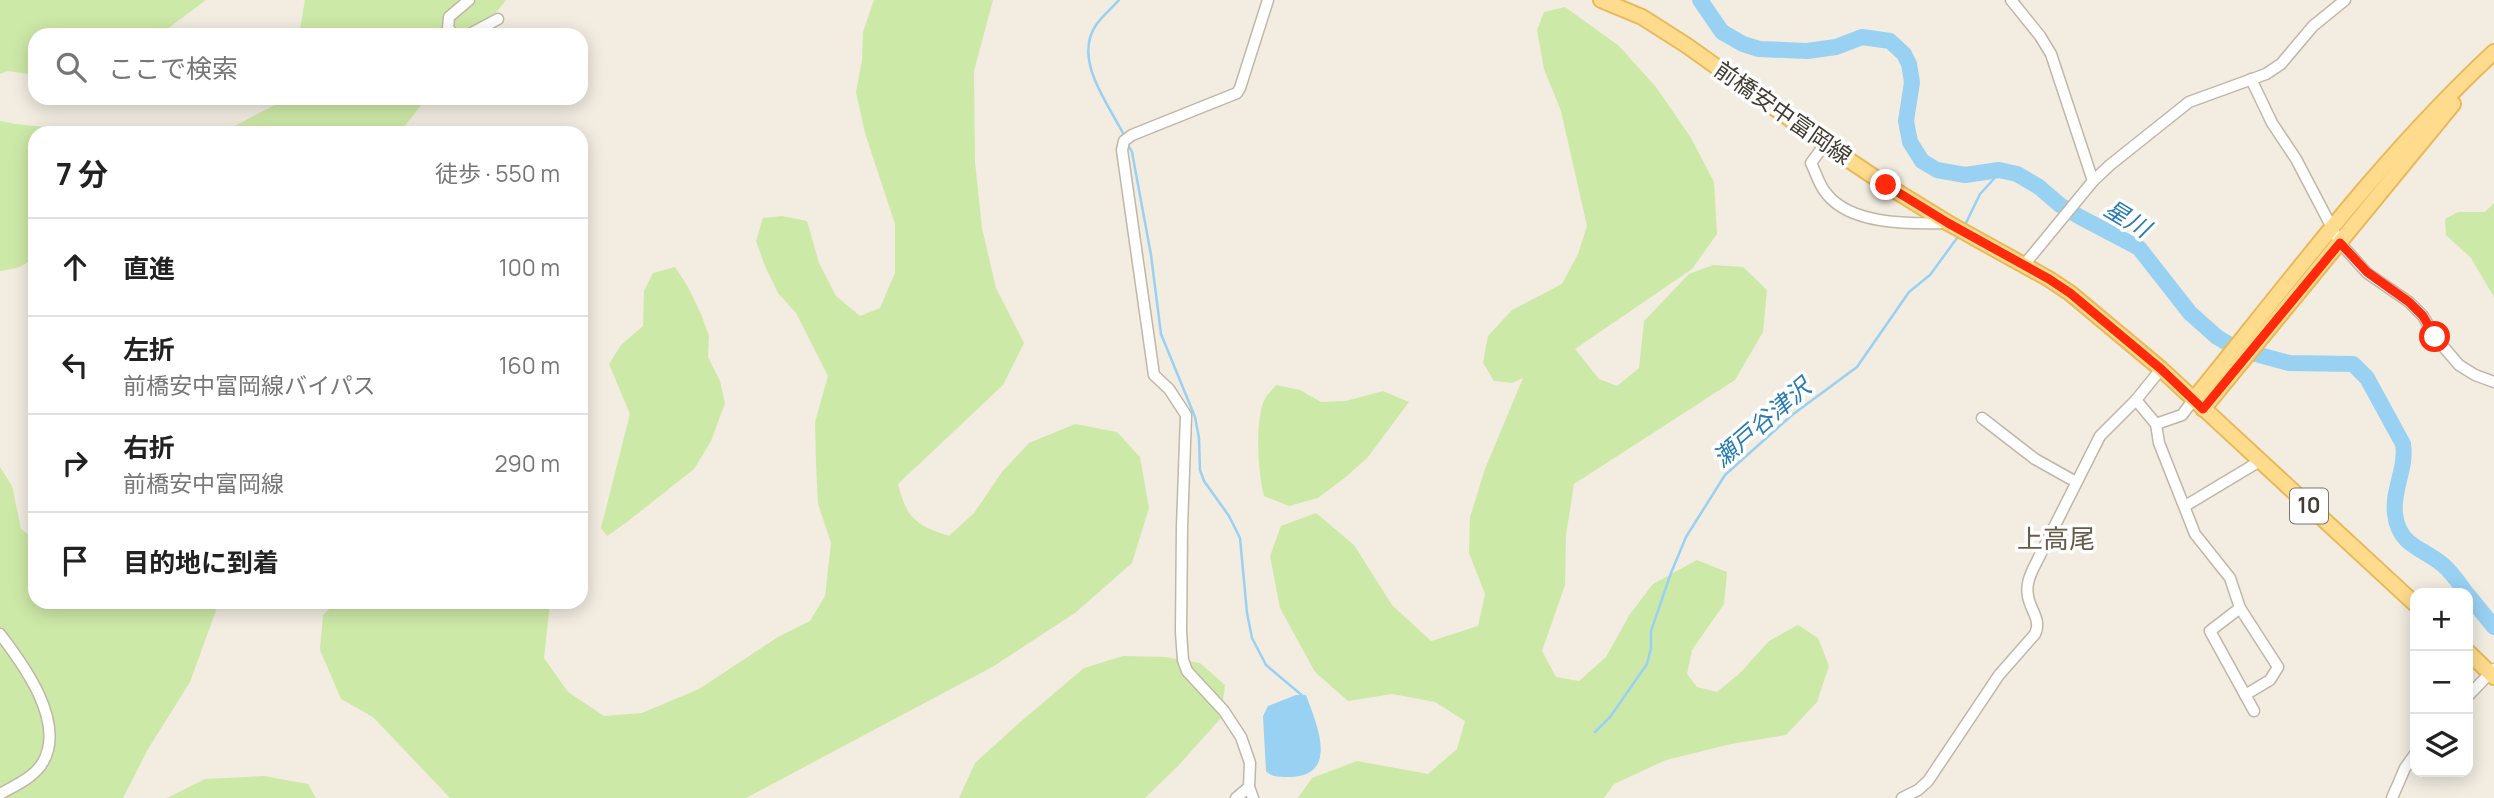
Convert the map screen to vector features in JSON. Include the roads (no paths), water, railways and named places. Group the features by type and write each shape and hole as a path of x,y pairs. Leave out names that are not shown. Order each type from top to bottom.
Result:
{"main road":[{"name":"前橋安中富岡線","path":"1601,0 1642,17 1825,144 1948,223 2070,293 2161,369 2410,599"},
{"path":"2199,404 2332,229 2437,108 2494,52"},
{"path":"2199,404 2340,243 2494,52"},
{"path":"2473,656 2493,672"}],"street":[{"path":"448,28 449,17 469,0"},
{"path":"1252,798 1249,787 1250,763 1241,737 1224,711 1187,671 1183,660 1181,540 1186,415 1169,389 1154,374 1122,150 1124,141 1132,135 1237,93 1241,88 1268,0"},
{"path":"2011,0 2051,54 2093,181"},
{"path":"2024,265 2093,181 2177,110 2193,100 2266,74 2281,64 2313,26 2345,0"},
{"path":"481,28 498,19"},
{"path":"2251,79 2272,123 2296,159 2340,243 2367,272 2409,302 2423,316 2435,337 2459,365 2494,382"},
{"path":"1825,144 1811,163 1824,192 1833,201 1869,218 1890,223 1948,223"},
{"path":"1902,798 1928,781 1999,675 2035,634 2038,628 2037,620 2027,596 2028,582 2100,436 2136,400 2161,369"},
{"path":"2136,400 2155,424 2159,443 2195,534 2230,578 2240,608 2278,667 2270,680 2245,695"},
{"path":"2155,424 2182,415 2199,404"},
{"path":"1982,418 2035,459 2076,482"},
{"path":"2185,506 2260,461"},
{"path":"2240,608 2210,631 2254,711"},
{"path":"0,634 28,674 45,711 49,728 43,762 25,779 0,794"},
{"path":"2473,691 2493,672"},
{"path":"2392,798 2410,761"},
{"path":"1236,798 1249,787"}],"water":[{"path":"1296,695 1306,695 1319,733 1320,758 1315,767 1306,774 1274,776 1266,771 1263,716 1268,706"}],"waterway":[{"path":"1119,0 1096,25 1088,53 1096,82 1125,137"},
{"name":"星川","path":"1700,0 1722,32 1743,44 1759,49 1807,51 1836,47 1862,37 1890,41 1904,54 1909,64 1912,82 1906,121 1910,142 1922,161 1937,170 1965,175 1999,170 2017,174 2039,187 2060,205 2139,248 2190,313 2217,337 2237,349 2289,363 2353,364 2367,378 2403,444 2403,462 2395,505 2397,525 2412,545 2446,567 2462,588"},
{"path":"1127,143 1132,152 1151,255 1161,334 1195,417 1200,470 1204,481 1229,516 1240,538 1252,638 1266,665 1304,697"},
{"name":"瀬戸谷津沢","path":"1965,225 1980,194 2002,170"},
{"name":"瀬戸谷津沢","path":"1595,732 1610,717 1647,664 1651,631 1671,573 1686,537 1725,475 1792,415 1857,367 1909,292 1930,275 1960,234"},
{"name":"星川","path":"2473,601 2494,627"}],"district":[{"name":"上高尾","path":"2056,539"}]}
